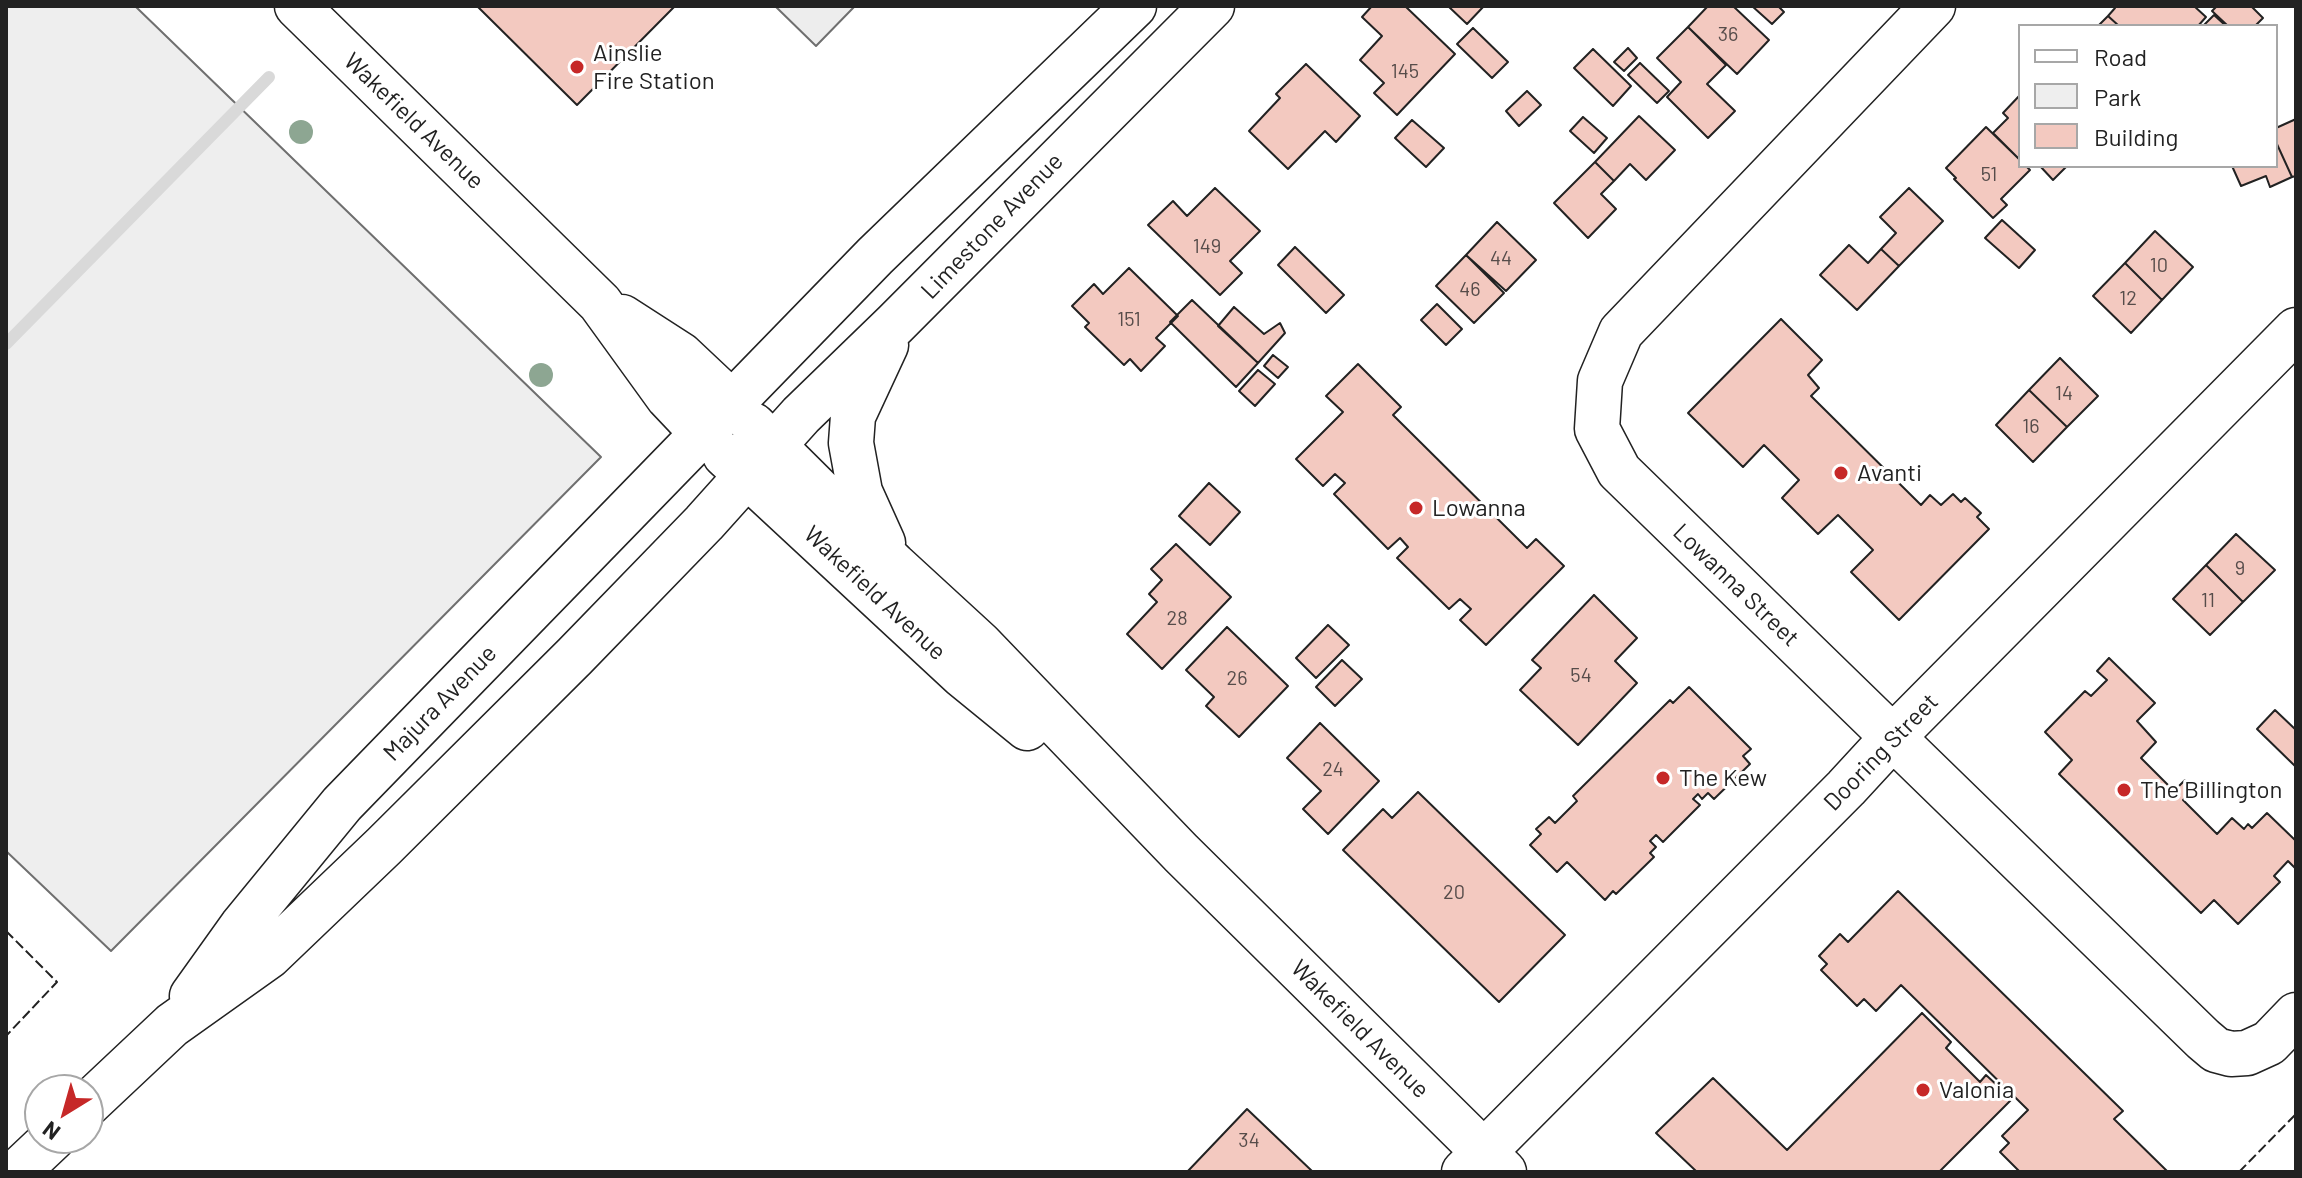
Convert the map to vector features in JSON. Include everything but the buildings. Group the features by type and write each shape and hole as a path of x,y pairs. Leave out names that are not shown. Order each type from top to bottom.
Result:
{"main road":[{"name":"Wakefield Avenue","path":"297,6 600,303 681,355 717,419 962,675 1181,853"},
{"path":"717,419 875,256 1134,6"},
{"name":"Limestone Avenue","path":"759,460 1212,6"},
{"name":"Lowanna Street","path":"1933,6 1621,332 1600,381 1597,429 1619,471 2216,1050 2231,1054 2247,1053 2269,1043 2296,1015"},
{"path":"894,565 860,492 851,443 853,416 895,324"},
{"name":"Dooring Street","path":"1484,1165 1893,737 2296,330"},
{"name":"Majura Avenue","path":"172,1025 242,926 342,804 717,419"},
{"name":"Wakefield Avenue","path":"759,460 894,565 980,644 1484,1165"},
{"name":"Majura Avenue","path":"104,1089 172,1025 269,956 384,846 575,656 704,523 759,460"},
{"path":"529,612 575,656"},
{"path":"342,804 384,846"},
{"path":"17,1172 36,1154"}],"green space":[{"path":"6,6 135,6 601,457 111,951 6,851"}],"shaded area":[{"path":"775,6 855,6 816,46"}],"waterway":[{"path":"6,344 269,77"}],"fence":[{"path":"6,931 57,982 6,1036"},
{"path":"2239,1172 2296,1114"}],"place":[{"name":"Ainslie Fire Station","path":"577,67"},
{"name":"Avanti","path":"1841,473"},
{"name":"Lowanna","path":"1416,508"},
{"name":"The Kew","path":"1663,778"},
{"name":"The Billington","path":"2124,790"},
{"name":"Valonia","path":"1923,1090"}]}
